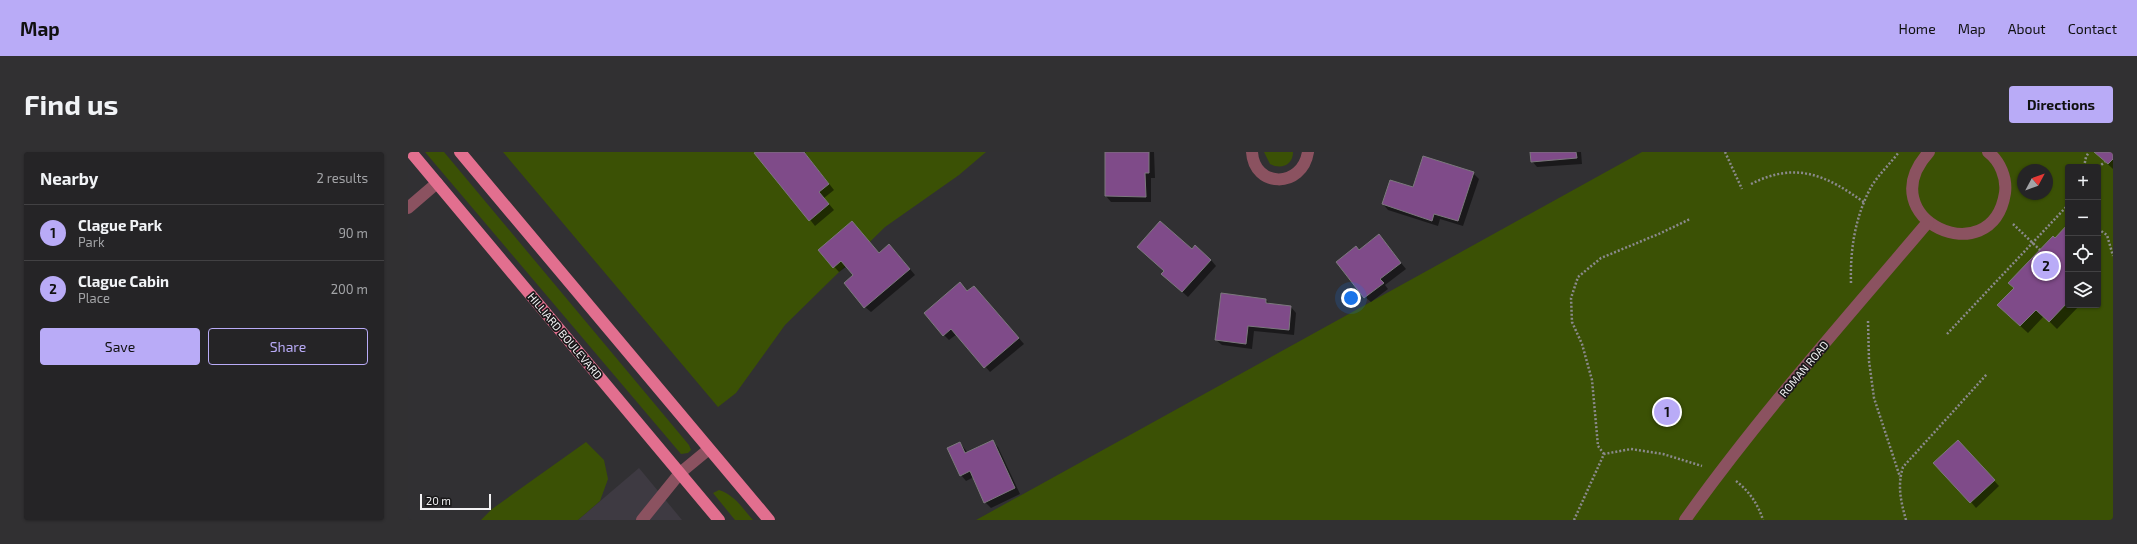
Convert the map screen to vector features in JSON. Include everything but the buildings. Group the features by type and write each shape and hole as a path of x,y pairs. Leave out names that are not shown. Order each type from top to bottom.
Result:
{"main road":[{"name":"HILLIARD BOULEVARD","path":"411,152 719,520"},
{"path":"460,152 769,520"}],"street":[{"path":"1252,152 1256,166 1262,173 1270,178 1280,180 1296,175 1303,168 1308,152"},
{"path":"1929,152 1920,162 1914,174 1912,187 1914,200 1920,212 1928,222 1939,230 1952,234 1965,234 1978,230 1989,223 1999,211 2003,202 2005,189 2004,176 1990,152"},
{"path":"408,208 437,183"},
{"name":"ROMAN ROAD","path":"1685,520 1719,473 1790,385 1928,222"},
{"path":"642,520 680,474 709,449"}],"path":[{"path":"1725,152 1742,189"},
{"path":"1852,287 1850,261 1853,241 1865,203 1871,188 1899,152"},
{"path":"2083,164 2089,152"},
{"path":"2101,165 2105,162"},
{"path":"1751,184 1768,176 1790,171 1813,175 1842,186 1865,203"},
{"path":"1947,334 2065,208"},
{"path":"1999,211 2040,250"},
{"path":"1604,454 1598,446 1592,380 1582,344 1572,322 1571,298 1578,278 1601,258 1690,219"},
{"path":"2101,231 2107,235 2113,256"},
{"path":"1867,317 1874,398 1900,477 1900,498 1906,520"},
{"path":"1900,477 1909,459 1987,374"},
{"path":"1604,454 1631,449 1663,454 1732,478 1742,486 1758,505 1763,520"},
{"path":"1574,520 1604,454"}],"shaded area":[{"path":"639,468 682,520 578,520"}],"green space":[{"path":"425,152 444,152 689,445 691,450 688,453 681,454"},
{"path":"503,152 986,152 959,175 885,227 785,325 736,393 718,407"},
{"path":"1264,152 1293,152 1289,163 1282,166 1274,166 1270,164"},
{"path":"1642,152 2113,152 2113,520 976,520"},
{"path":"586,442 604,460 608,479 600,501 578,520 481,520 492,509"},
{"path":"719,490 730,495 753,520 735,520 713,493"}],"place":[{"name":"Clague Cabin","path":"2046,266"},
{"name":"Clague Park","path":"1667,412"}]}
